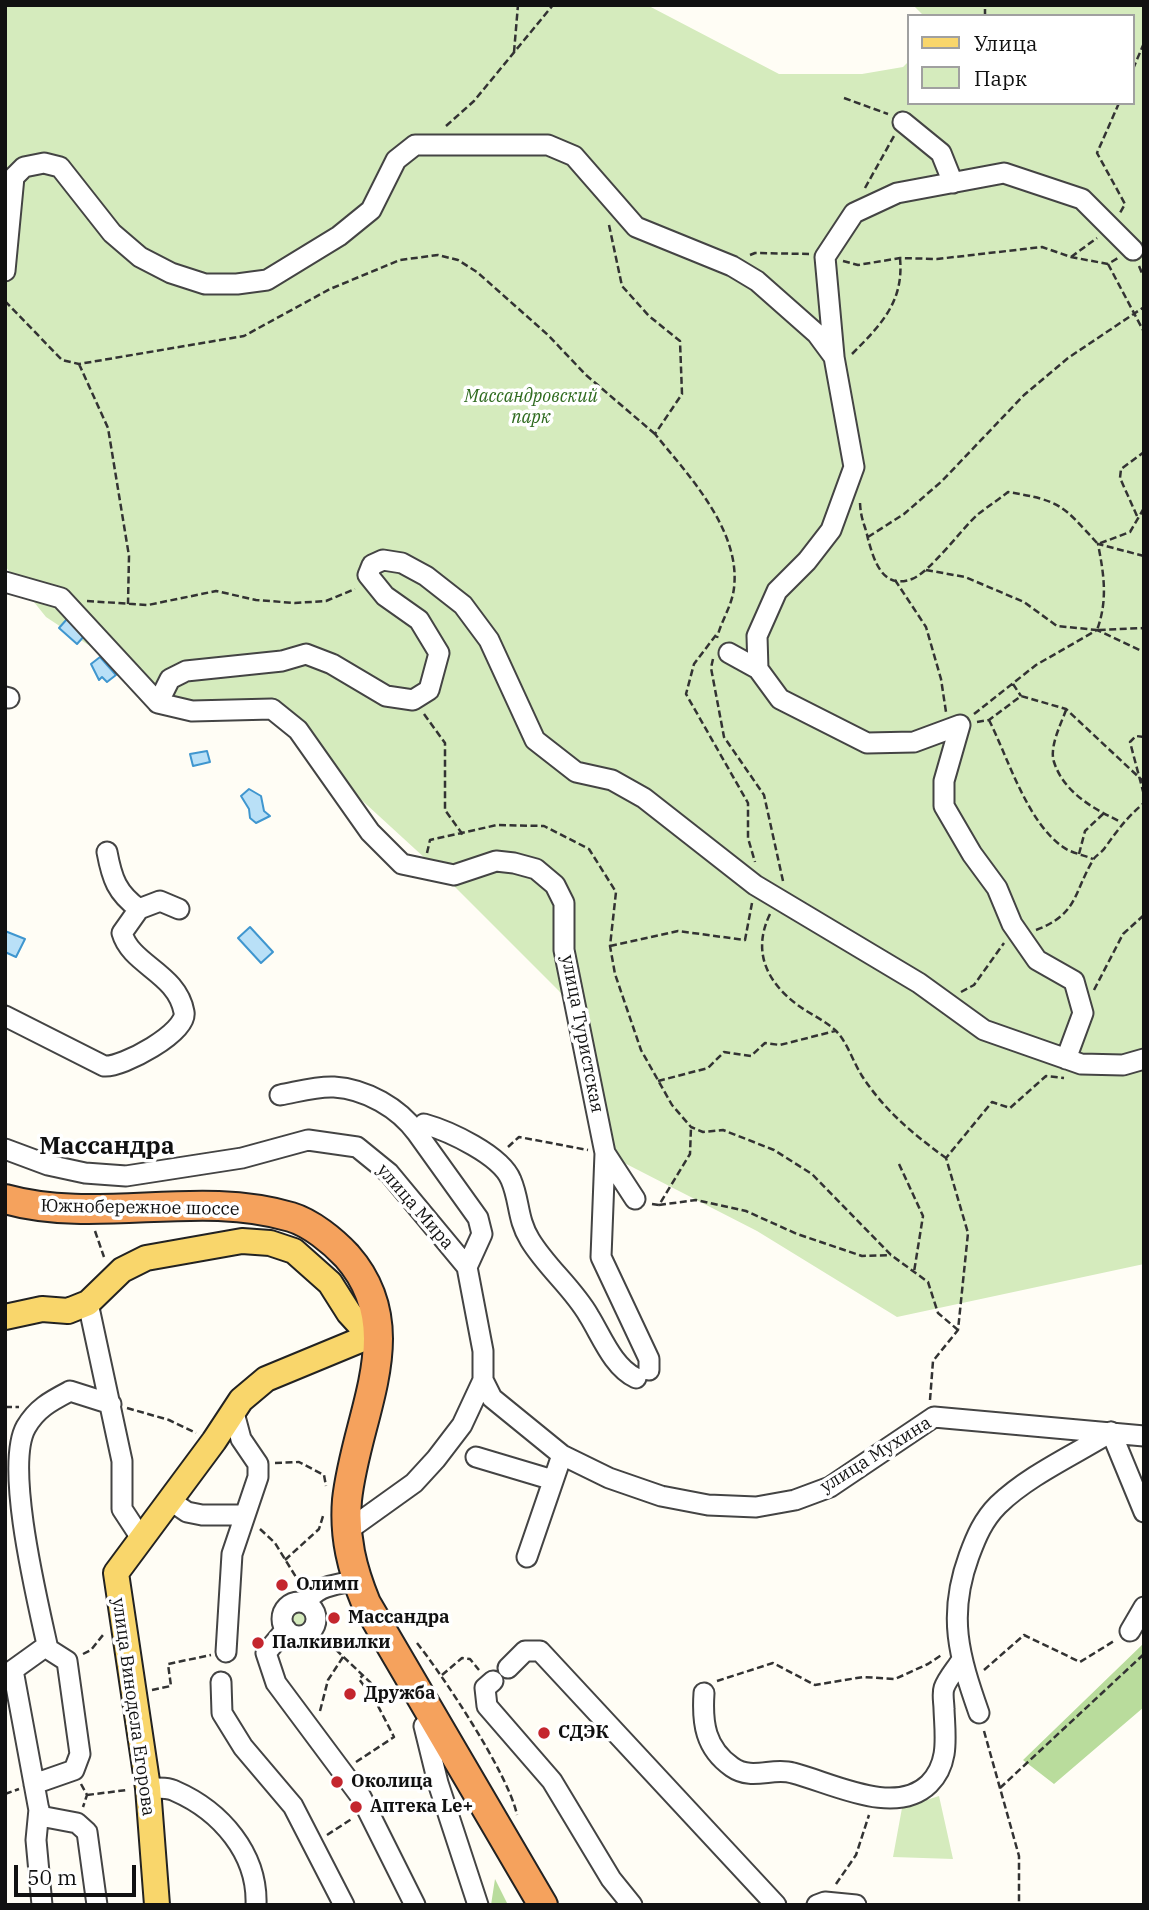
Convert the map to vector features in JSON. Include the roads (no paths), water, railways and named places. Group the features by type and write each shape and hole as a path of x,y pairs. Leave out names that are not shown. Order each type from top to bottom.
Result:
{"highway":[{"name":"Южнобережное шоссе","path":"5,1199 35,1207 59,1209 179,1205 265,1211 293,1217 340,1249 368,1283 379,1317 379,1341 347,1500 347,1531 352,1568 366,1603 543,1905"},
{"name":"Южнобережное шоссе","path":"5,1212 35,1221 62,1223 211,1220 277,1225 297,1232 330,1254 358,1285 370,1314 370,1336 336,1502 334,1530 337,1567 343,1583 528,1905"}],"main road":[{"path":"5,1317 42,1309 68,1311 88,1303 122,1269 146,1258 242,1241 270,1243 294,1251 312,1264 370,1336"},
{"name":"улица Винодела Егорова","path":"156,1905 148,1788 116,1573 214,1441 233,1409 266,1379 370,1336"}],"street":[{"path":"903,122 941,153 953,183"},
{"path":"5,271 14,177 24,167 44,163 60,167 85,203 111,233 140,257 171,273 205,284 237,284 267,280 339,236 371,210 396,160 415,145 548,145 574,156 636,227 732,266 757,281 817,334 835,364"},
{"path":"758,669 758,635 777,591 807,561 831,530 854,467 835,364 825,257 854,213 897,193 1004,173 1082,198 1128,241"},
{"path":"5,582 61,598 158,703 170,679 186,671 282,661 306,654 332,664 386,696 413,700 429,690 439,653 419,620 372,583 368,575 372,565 383,560 402,563 426,576 463,605 489,640 536,740 576,772 612,780 644,798 755,885 919,983 984,1030 1074,1061 1123,1065 1144,1059"},
{"path":"719,652 758,669 780,699 867,743 915,742 954,727 944,781 944,806 972,855 997,888 1010,934 1037,960 1074,981 1083,1013 1074,1061"},
{"name":"улица Туристская","path":"158,703 192,711 272,709 298,730 370,832 402,864 454,875 496,861 514,863 536,869 555,886 564,903 564,950 605,1153"},
{"path":"107,852 112,879 122,897 139,909"},
{"path":"5,1016 104,1066 113,1067 132,1059 175,1031 184,1021 185,1012 170,982 125,944 122,933 139,909 160,901 179,909"},
{"path":"280,1095 334,1087 367,1096 399,1112 478,1218 482,1234 467,1267"},
{"path":"417,1133 424,1124 442,1129 495,1158 511,1179 519,1220 531,1243 559,1281 579,1299 623,1371 642,1374 649,1359 601,1257 605,1153"},
{"name":"улица Мира","path":"5,1149 48,1165 85,1173 126,1176 242,1158 308,1140 356,1147 389,1173 467,1267 482,1351 483,1380 462,1425 436,1459 414,1483 347,1531"},
{"path":"605,1153 635,1199"},
{"path":"88,1303 122,1461 122,1508 141,1538"},
{"name":"улица Мухина","path":"483,1380 492,1398 562,1455 610,1478 661,1496 708,1505 756,1507 796,1500 830,1487 934,1417 1144,1436"},
{"path":"47,1649 15,1517 24,1430 40,1406 70,1391 111,1404"},
{"path":"226,1652 232,1554 258,1478 258,1464 242,1439 233,1409"},
{"path":"979,1713 960,1651 957,1599 963,1572 984,1522 1018,1490 1111,1432 1144,1512"},
{"path":"527,1557 562,1455"},
{"path":"476,1457 553,1480"},
{"path":"171,1501 187,1512 202,1515 245,1515"},
{"path":"308,1600 314,1612 313,1628 300,1636 286,1629 283,1619 286,1609 308,1600 325,1586 343,1583"},
{"path":"1130,1631 1144,1607"},
{"path":"286,1629 266,1653 276,1683 367,1809 415,1905"},
{"path":"34,1784 74,1770 80,1754 67,1661 45,1647 13,1670 34,1784 39,1809 40,1816 77,1823 87,1832 97,1905"},
{"path":"632,1905 611,1878 552,1781 488,1706 485,1688 525,1651 540,1651 694,1826 776,1905"},
{"path":"704,1693 702,1719 708,1743 733,1768 753,1776 771,1770 793,1773 875,1796 909,1798 929,1784 944,1763 943,1689 960,1651"},
{"path":"220,1682 222,1713 243,1747 293,1806 344,1905"},
{"path":"424,1726 438,1783 478,1905"},
{"path":"148,1788 173,1789 229,1828 249,1860 257,1886 256,1905"},
{"path":"39,1809 36,1840 42,1905"},
{"path":"821,1903 856,1905"}],"water":[{"path":"67,619 85,635 77,644 59,628"},
{"path":"100,657 116,675 107,682 102,677 99,680 91,664"},
{"path":"207,751 210,762 193,766 190,754"},
{"path":"249,789 261,796 264,811 270,816 256,823 250,818 249,809 241,796"},
{"path":"250,927 273,952 261,963 238,938"},
{"path":"5,931 25,939 16,957 5,952"}],"place":[{"name":"Олимп","path":"282,1585"},
{"name":"Массандра","path":"334,1618"},
{"name":"Палкивилки","path":"258,1643"},
{"name":"Дружба","path":"350,1694"},
{"name":"СДЭК","path":"544,1733"},
{"name":"Околица","path":"337,1782"},
{"name":"Аптека Le+","path":"356,1807"}],"district":[{"name":"Массандра","path":"107,1147"}],"park label":[{"name":"Массандровский парк","path":"531,407"}]}
